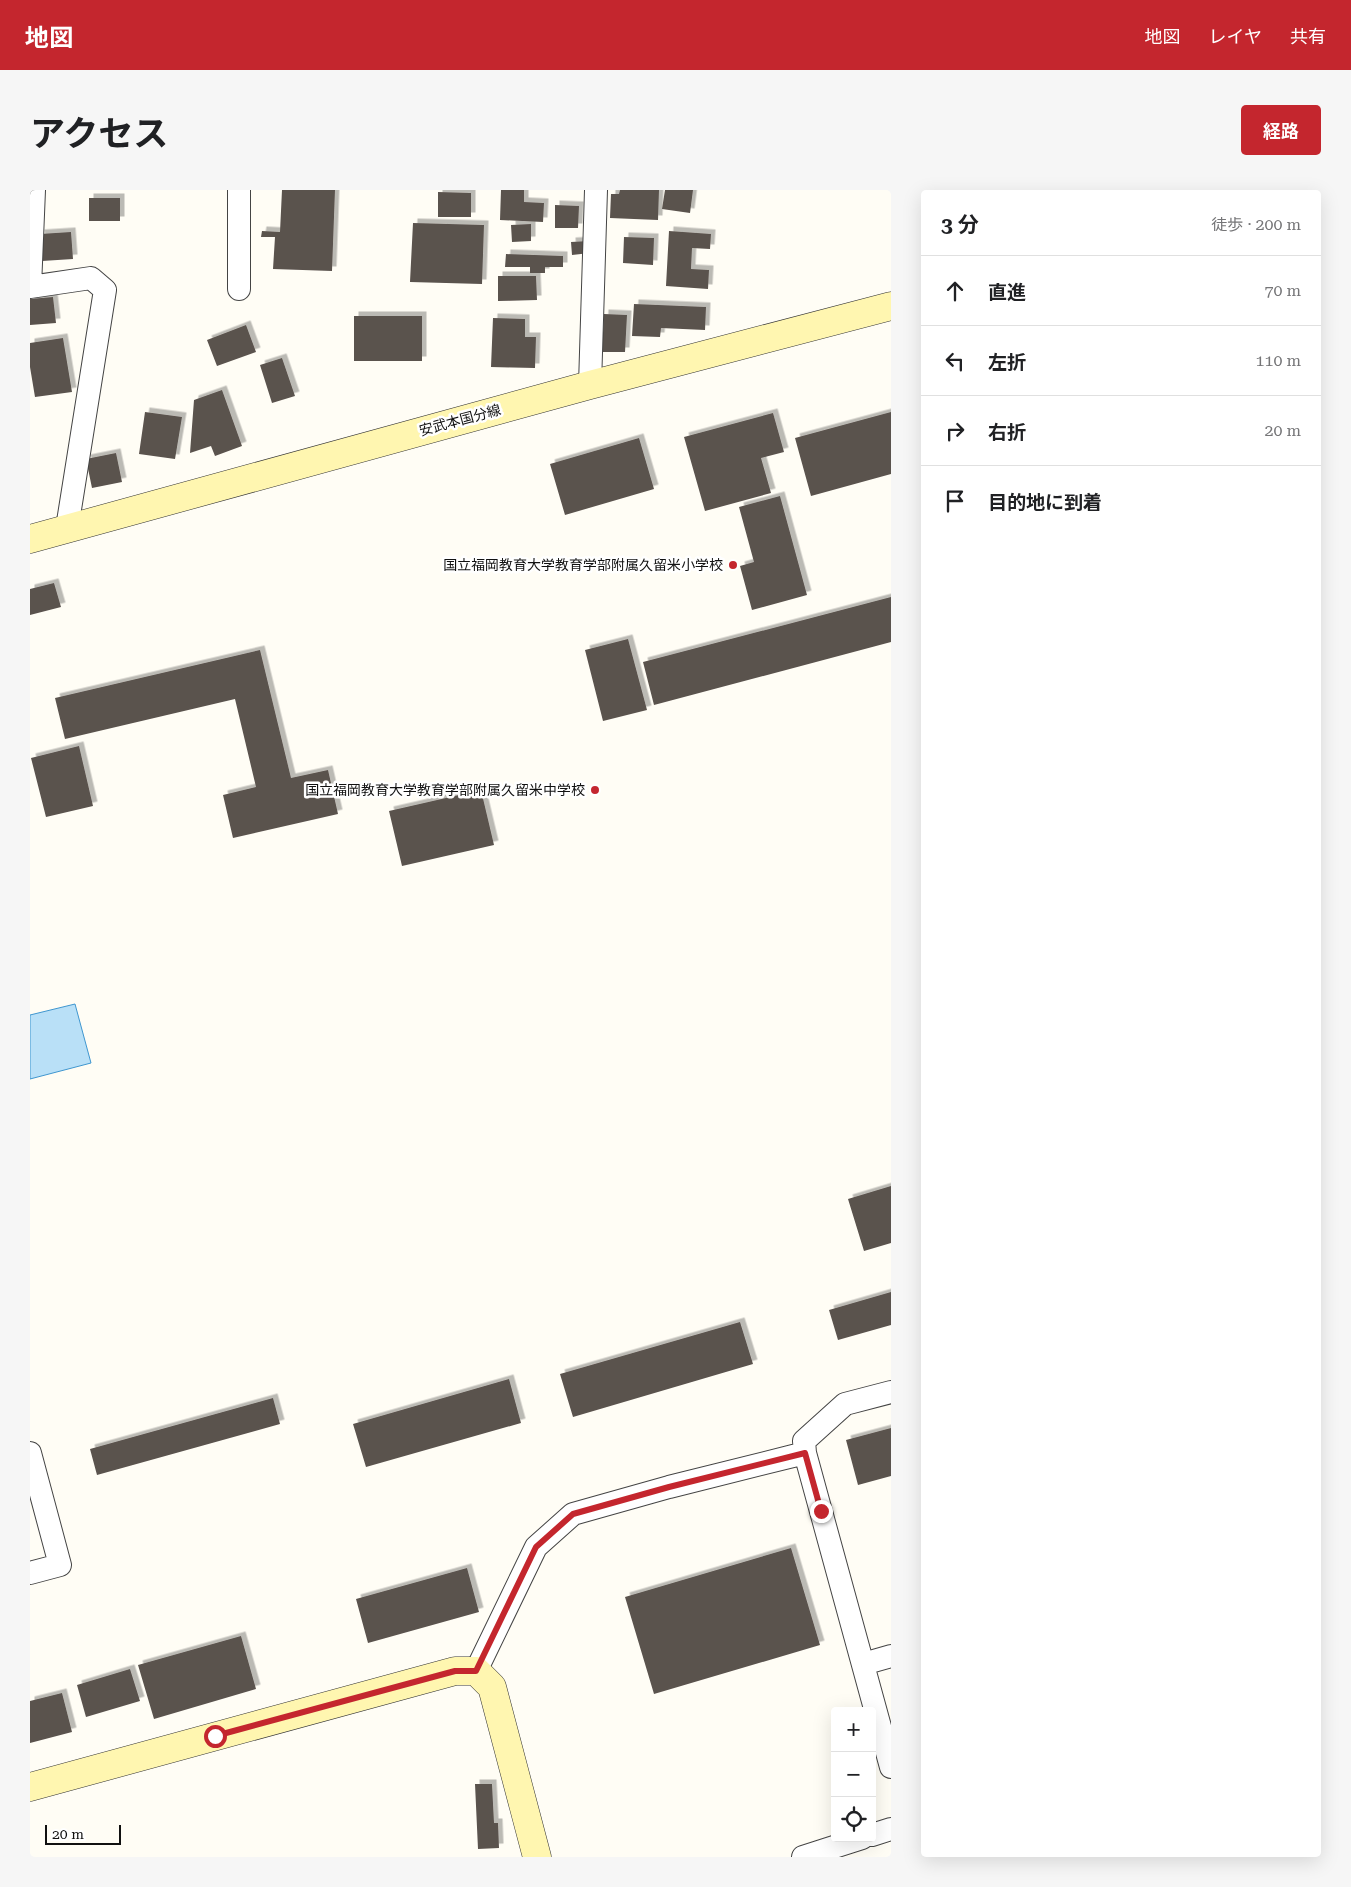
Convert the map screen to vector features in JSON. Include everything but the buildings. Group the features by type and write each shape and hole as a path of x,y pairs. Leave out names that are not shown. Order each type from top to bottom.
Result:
{"main road":[{"name":"安武本国分線","path":"30,539 590,385 891,306"},
{"path":"30,1787 455,1671 476,1671 492,1687 537,1857"}],"street":[{"path":"34,190 30,287 91,278 105,290 67,528"},
{"path":"239,190 239,289"},
{"path":"590,385 596,190"},
{"path":"891,1392 845,1404 804,1441 805,1453 891,1768"},
{"path":"30,1453 60,1565 30,1573"},
{"path":"476,1671 536,1547 573,1514 669,1487 805,1453"},
{"path":"863,1664 891,1656"},
{"path":"876,1834 891,1829"},
{"path":"806,1857 850,1842"}],"water":[{"path":"75,1004 91,1063 30,1079 30,1015"}],"place":[{"name":"国立福岡教育大学教育学部附属久留米小学校","path":"733,565"},
{"name":"国立福岡教育大学教育学部附属久留米中学校","path":"595,790"}],"route":[{"path":"215,1736 455,1671 476,1671 536,1547 573,1514 669,1487 805,1453 821,1511"}]}
